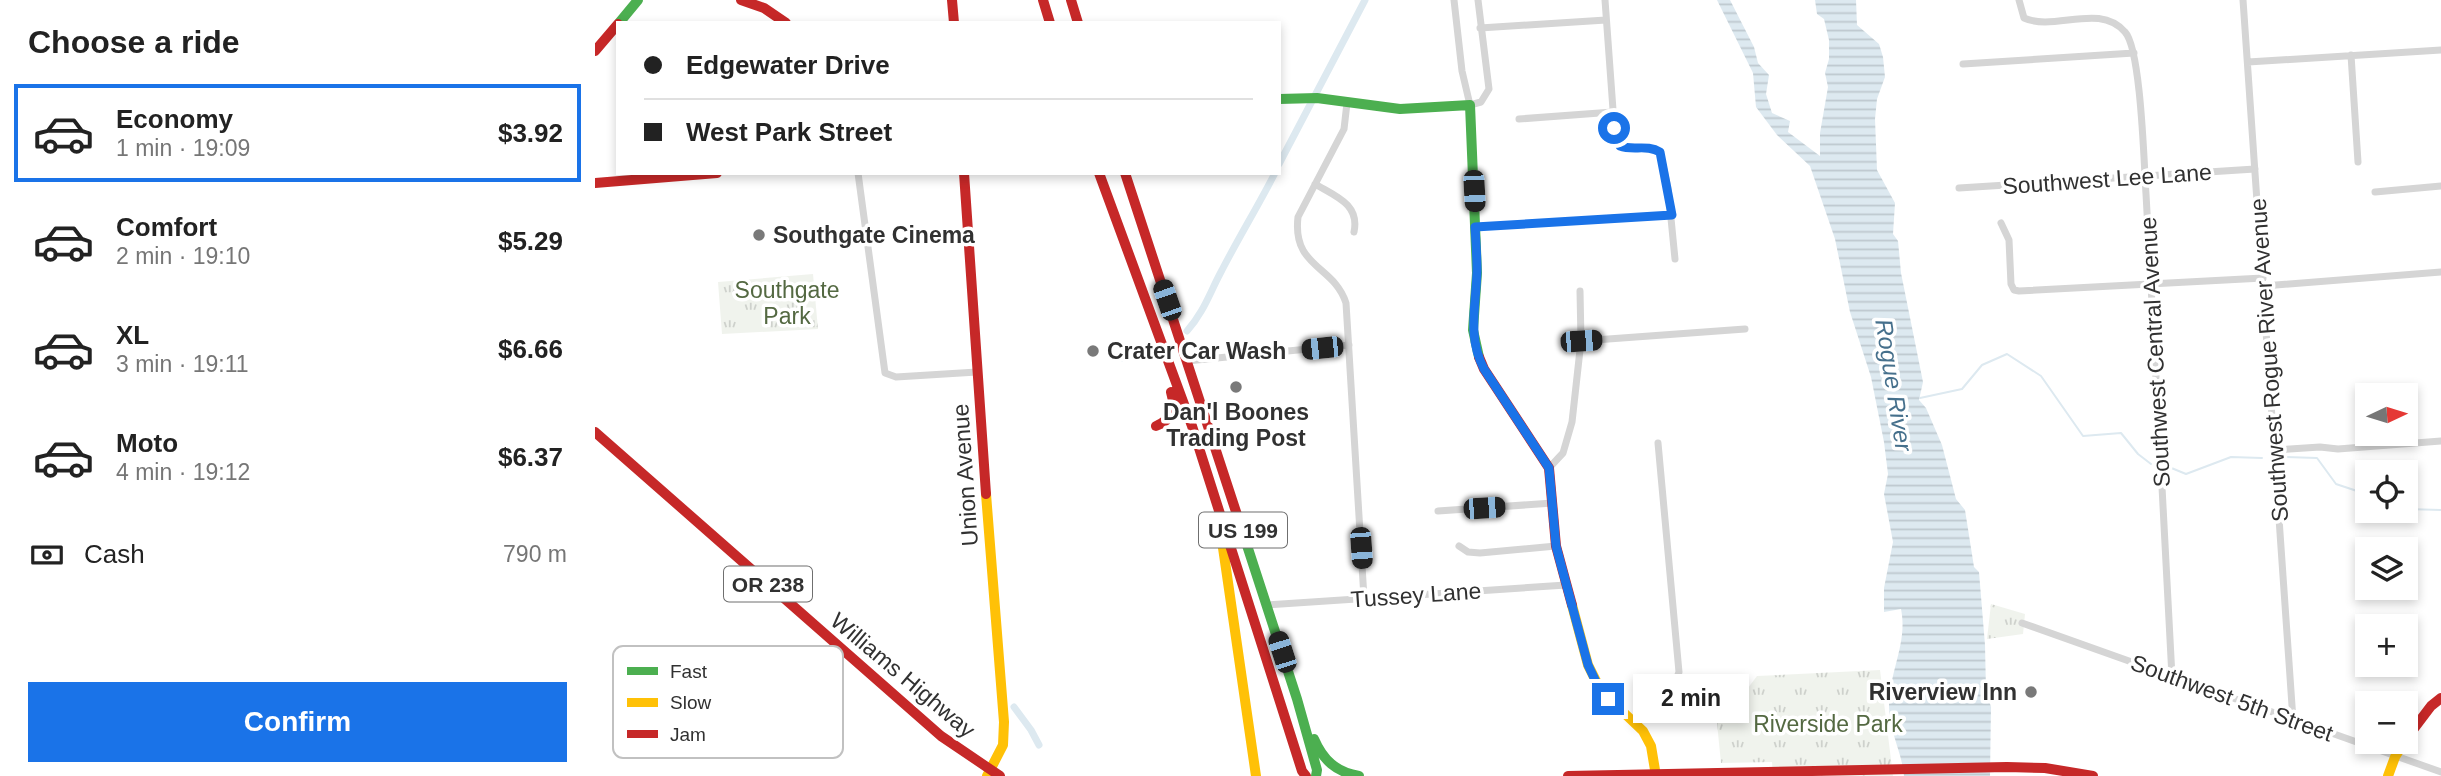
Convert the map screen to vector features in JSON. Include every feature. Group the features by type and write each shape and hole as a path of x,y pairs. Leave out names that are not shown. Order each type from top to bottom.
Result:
{"main road":[{"path":"620,21 638,0"},
{"path":"741,0 764,8 783,21"},
{"path":"953,0 954,21"},
{"path":"1043,0 1049,21"},
{"path":"1071,0 1077,21"},
{"path":"595,51 616,25"},
{"path":"1281,99 1317,98 1400,109 1470,105 1477,273 1473,330 1476,351 1484,369 1549,468 1556,546 1593,676 1608,699 1635,721 1651,746 1655,775"},
{"path":"595,183 693,175"},
{"name":"Union Avenue","path":"964,175 1004,722 1003,745 992,775"},
{"name":"US 199","path":"1100,175 1212,489 1302,771 1306,776"},
{"name":"US 199","path":"1126,175 1297,699 1317,770 1316,776"},
{"path":"1141,291 1148,329 1174,402 1174,412 1166,422 1156,426"},
{"name":"Williams Highway","path":"595,432 839,646"},
{"path":"1212,489 1256,776"},
{"name":"Williams Highway","path":"843,650 941,736 992,775"},
{"path":"2418,724 2441,698"},
{"path":"1297,699 1318,750 1329,764 1345,775 1359,776"},
{"path":"2388,776 2397,754"},
{"path":"1568,776 2007,767 2045,768 2093,776"}],"street":[{"path":"1454,0 1462,71 1470,105 1481,102 1489,89 1478,0"},
{"path":"1605,0 1615,137 1620,146 1632,149 1653,148 1660,152 1672,215 1675,260"},
{"name":"Southwest Central Avenue","path":"2019,0 2024,18 2034,22 2098,18 2112,21 2130,38 2134,53 2152,284 2172,677"},
{"name":"Southwest Rogue River Avenue","path":"2243,0 2294,720"},
{"path":"1480,28 1606,19"},
{"path":"2248,62 2441,50"},
{"path":"1963,64 2134,53"},
{"path":"2351,55 2358,162"},
{"path":"1347,103 1344,129 1298,216 1299,240 1305,255 1344,296 1364,598"},
{"path":"1518,119 1613,112"},
{"name":"Southwest Lee Lane","path":"1959,188 2255,169"},
{"path":"857,175 885,373 896,377 977,372"},
{"path":"1315,184 1345,201 1356,219 1355,232"},
{"path":"2375,192 2441,186"},
{"path":"1475,227 1672,215"},
{"path":"2001,223 2008,240 2010,278 2014,290 2025,292 2441,272"},
{"path":"1549,468 1563,453 1568,442 1576,398 1581,341 1580,291"},
{"path":"1581,341 1745,329"},
{"path":"1187,361 1349,345"},
{"path":"2275,450 2319,447 2338,449 2441,441"},
{"path":"1635,721 1674,686 1679,672 1658,443"},
{"path":"1438,511 1553,503"},
{"path":"1459,546 1468,552 1480,553 1556,546"},
{"name":"Tussey Lane","path":"1267,605 1566,584"},
{"name":"Southwest 5th Street","path":"2022,623 2441,772"}],"green space":[{"name":"Southgate Park","path":"813,274 818,329 722,334 718,282"},
{"path":"1991,604 2025,614 2023,634 1987,639"},
{"name":"Riverside Park","path":"1880,670 1893,776 1773,776 1772,762 1721,763 1715,703 1739,700 1757,676"}],"water":[{"name":"Rogue River","path":"1717,0 1730,0 1754,47 1758,63 1769,75 1766,94 1772,113 1790,121 1788,132 1820,156 1820,133 1828,87 1825,73 1829,59 1829,40 1824,19 1817,14 1815,0 1856,0 1857,25 1879,44 1885,77 1877,99 1875,119 1877,170 1895,203 1893,234 1898,241 1901,273 1923,382 1919,400 1926,408 1942,445 1956,499 1965,510 1974,567 1979,572 1986,691 1991,707 1990,776 1904,776 1889,706 1902,634 1901,609 1884,612 1884,588 1893,542 1884,494 1888,474 1884,442 1871,377 1850,312 1835,239 1810,166 1777,135 1756,107 1753,73"}],"waterway":[{"path":"1281,160 1365,0"},
{"path":"1187,331 1202,309 1274,175"},
{"path":"1123,358 1147,346"},
{"name":"Rogue River","path":"1920,398 1962,389 1982,365 2007,354 2041,376 2083,436 2121,433 2138,454 2151,464"},
{"path":"2169,467 2186,474 2231,457 2262,458"},
{"path":"2286,457 2317,458 2336,484 2355,490"},
{"path":"2418,509 2441,510"},
{"path":"1014,707 1039,745"}],"traffic: fast":[{"path":"621,21 638,0"},
{"path":"1281,99 1317,98 1400,109 1470,105 1477,273 1473,330 1479,357"},
{"path":"1242,530 1297,699 1317,770 1316,776"},
{"path":"1314,739 1331,764 1359,776"}],"traffic: slow":[{"path":"986,494 1004,722 1003,745 987,776"},
{"path":"1221,534 1256,776"},
{"path":"1572,605 1588,665 1601,691 1643,731 1651,746 1656,776"},
{"path":"2388,776 2397,754"}],"traffic: jam":[{"path":"741,0 764,8 783,21"},
{"path":"952,0 954,21"},
{"path":"1043,0 1049,21"},
{"path":"1071,0 1077,21"},
{"path":"595,51 616,26"},
{"path":"595,183 693,175"},
{"path":"964,175 986,494"},
{"path":"1100,175 1192,426 1302,771 1306,776"},
{"path":"1126,175 1242,530"},
{"path":"1479,357 1484,369 1549,468 1556,546 1572,605"},
{"path":"1156,426 1172,413 1171,392"},
{"path":"595,432 839,646"},
{"path":"843,650 941,736 1000,776"},
{"path":"2418,723 2441,698"},
{"path":"1568,776 2007,767 2045,768 2093,776"}],"place":[{"name":"Southgate Cinema","path":"759,235"},
{"name":"Crater Car Wash","path":"1093,351"},
{"name":"Dan'l Boones Trading Post","path":"1236,387"},
{"name":"Riverview Inn","path":"2031,692"}],"route":[{"path":"1608,699 1588,665 1556,546 1549,468 1479,360 1473,330 1477,273 1475,227 1672,215 1660,152 1653,148 1632,149 1620,146 1614,128"}]}
